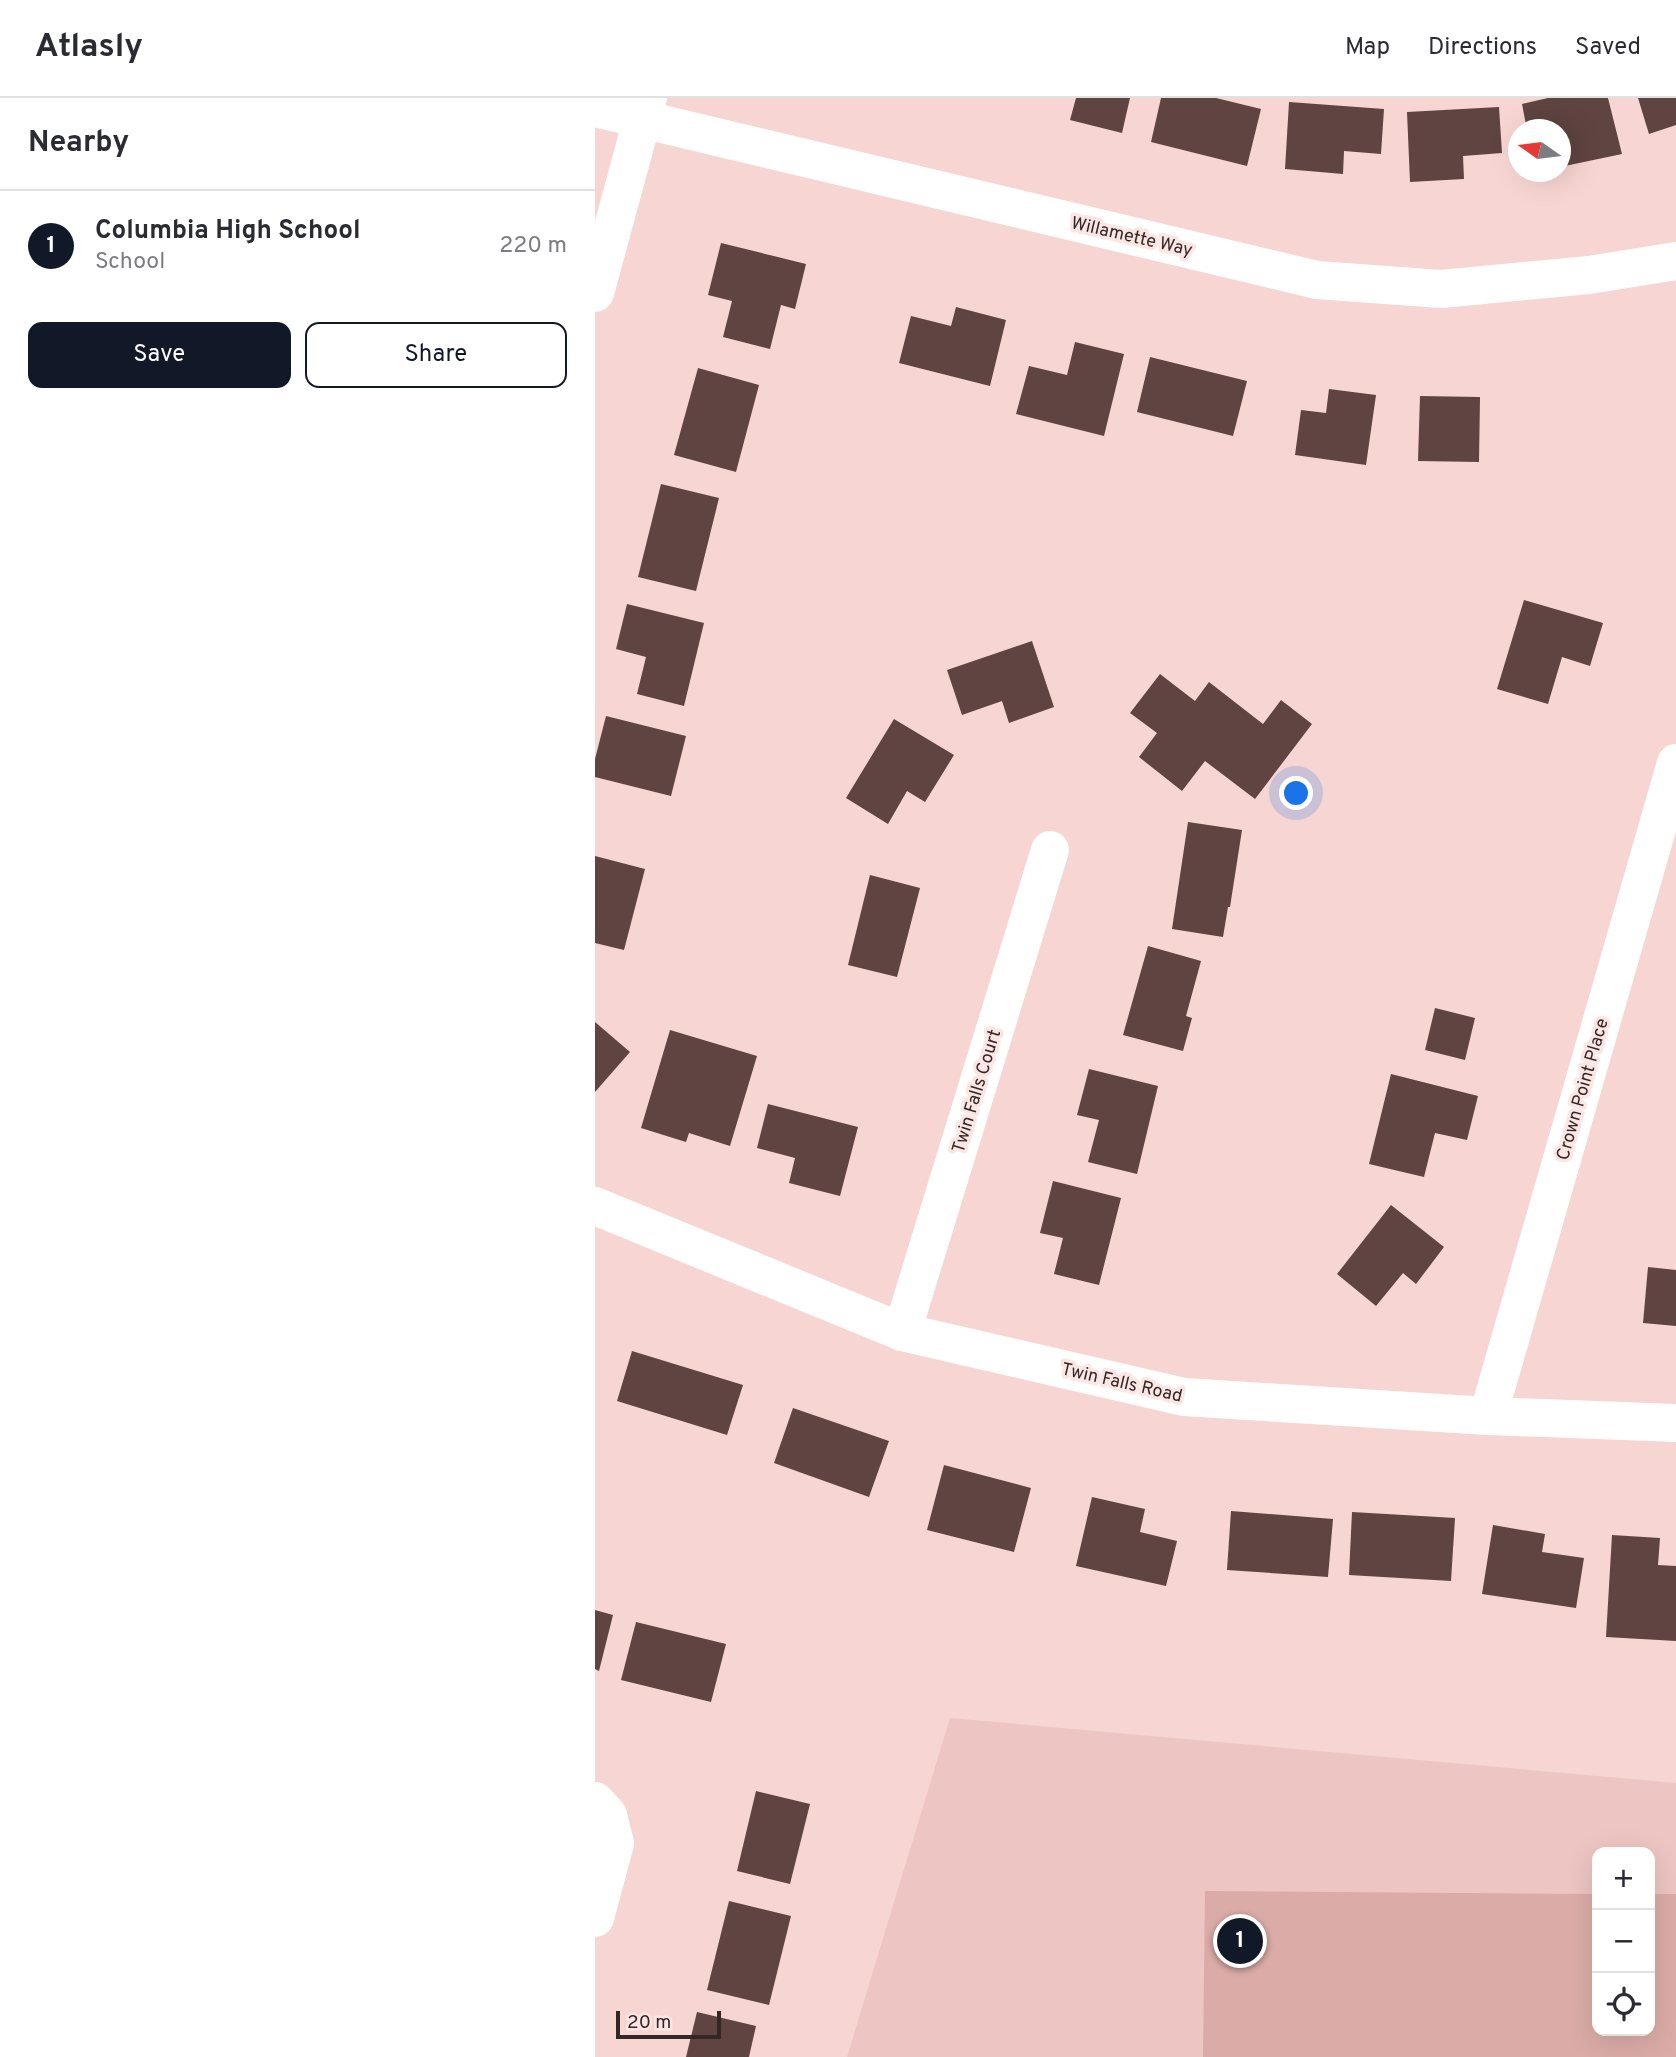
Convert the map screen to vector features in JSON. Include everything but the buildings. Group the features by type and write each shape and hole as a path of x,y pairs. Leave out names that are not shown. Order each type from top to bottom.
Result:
{"street":[{"name":"Willamette Way","path":"595,107 645,109 1317,280 1441,289 1590,275 1676,261"},
{"path":"595,293 645,109"},
{"name":"Crown Point Place","path":"1488,1416 1676,763"},
{"name":"Twin Falls Court","path":"902,1332 1049,850"},
{"name":"Twin Falls Road","path":"595,1206 902,1332 1184,1397 1488,1416 1676,1423"},
{"path":"595,1801 608,1815 615,1843 595,1918"}],"shaded area":[{"path":"950,1718 1676,1783 1676,2057 847,2057"},
{"path":"1205,1891 1592,1894 1592,2036 1655,2036 1655,1894 1676,1894 1676,2057 1203,2057"}],"place":[{"name":"Columbia High School","path":"1240,1941"}]}
